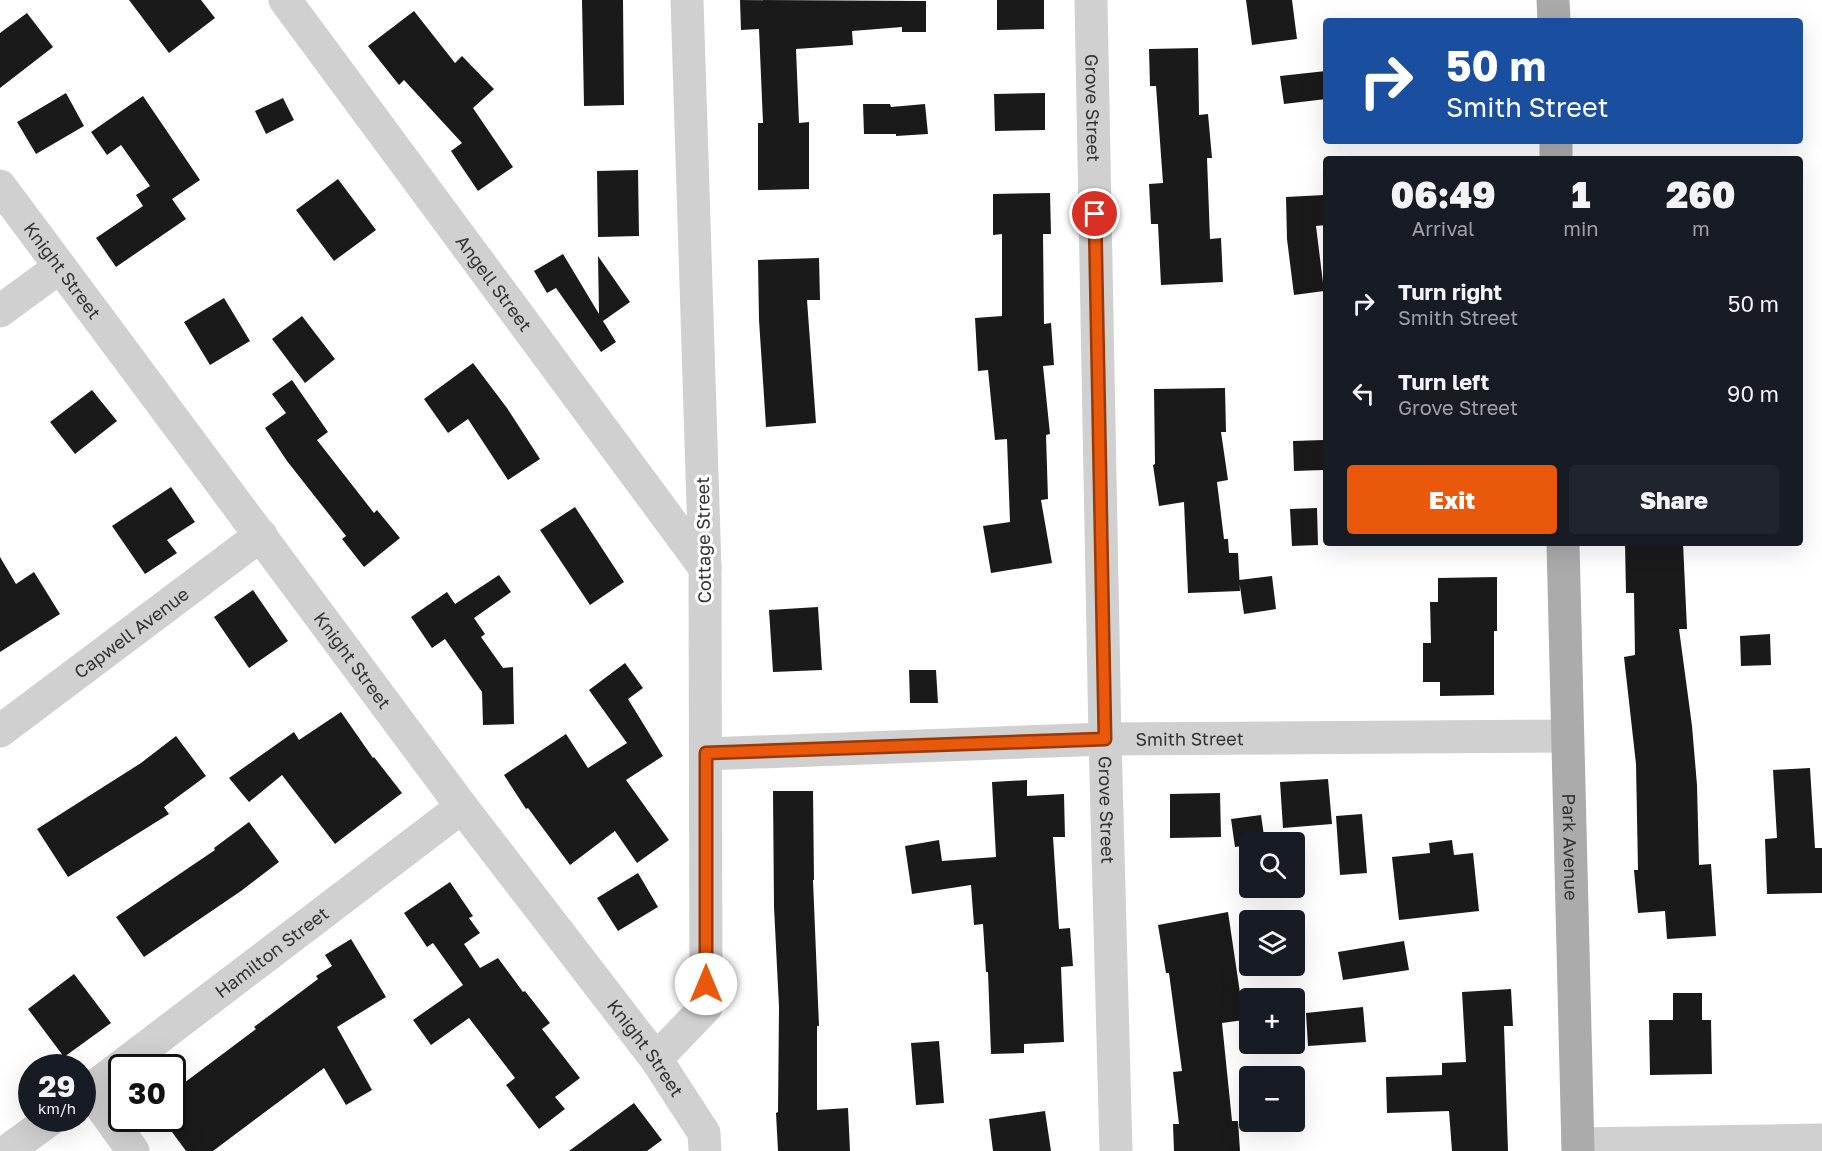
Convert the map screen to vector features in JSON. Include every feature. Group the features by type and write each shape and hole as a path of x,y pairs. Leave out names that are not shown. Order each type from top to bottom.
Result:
{"main road":[{"path":"1553,0 1554,18"},
{"name":"Park Avenue","path":"1563,546 1578,1147"}],"street":[{"name":"Angell Street","path":"285,0 705,568"},
{"name":"Cottage Street","path":"656,1059 706,1007 705,568 687,0"},
{"name":"Grove Street","path":"1091,0 1105,739 1116,1151"},
{"name":"Knight Street","path":"0,186 462,807 656,1059 704,1142"},
{"path":"0,311 60,267"},
{"name":"Capwell Avenue","path":"0,731 261,535"},
{"name":"Smith Street","path":"706,753 1105,739 1567,735"},
{"name":"Hamilton Street","path":"96,1085 462,807"},
{"path":"96,1105 133,1151"},
{"path":"7,1151 33,1132"},
{"path":"1578,1147 1822,1140"}],"building":[{"path":"129,0 201,0 215,18 169,53"},
{"path":"582,0 623,0 624,105 584,106"},
{"path":"740,0 926,1 926,32 902,32 902,27 852,31 853,45 796,49 799,123 809,122 809,189 758,190 758,123 763,123 759,29 741,30"},
{"path":"997,0 1044,0 1044,29 997,30"},
{"path":"1246,0 1292,0 1297,39 1252,45"},
{"path":"414,11 455,63 462,56 494,89 473,108 513,167 478,191 451,151 462,143 404,80 399,85 368,46"},
{"path":"27,13 53,47 0,88 0,33"},
{"path":"1198,48 1199,115 1208,114 1212,158 1207,158 1210,239 1221,238 1223,282 1161,285 1158,224 1151,224 1149,184 1163,183 1156,86 1150,86 1149,49"},
{"path":"1323,71 1323,99 1284,104 1280,76"},
{"path":"66,93 84,126 36,154 17,122"},
{"path":"1045,93 1045,130 995,131 994,94"},
{"path":"143,96 200,180 172,199 186,219 116,267 96,238 143,206 136,195 150,186 121,145 107,155 91,132"},
{"path":"283,98 294,120 266,134 255,111"},
{"path":"863,104 890,104 891,107 925,104 928,134 896,136 896,134 864,134"},
{"path":"638,170 639,236 598,237 597,171"},
{"path":"338,179 376,230 334,261 296,210"},
{"path":"1050,193 1051,234 1043,234 1044,324 1051,323 1054,365 1043,366 1050,434 1046,435 1048,499 1041,500 1052,563 991,573 983,526 1010,522 1007,439 995,440 988,370 978,371 975,318 1002,316 1002,234 993,235 993,194"},
{"path":"1323,195 1323,225 1316,226 1323,291 1294,295 1287,239 1286,197"},
{"path":"563,254 599,314 598,256 630,302 603,321 616,342 601,352 556,288 547,293 534,271"},
{"path":"819,258 820,300 807,300 816,423 766,427 759,320 758,260"},
{"path":"224,298 250,341 210,365 184,322"},
{"path":"302,316 335,359 305,383 272,339"},
{"path":"473,363 507,408 540,459 508,480 468,419 448,433 424,399"},
{"path":"292,380 328,432 317,440 374,513 377,510 400,538 364,567 342,539 346,536 287,461 265,428 286,413 272,394"},
{"path":"1225,388 1226,432 1221,432 1228,480 1217,482 1224,539 1228,539 1229,553 1238,553 1240,591 1188,593 1184,502 1159,506 1153,465 1155,464 1154,389"},
{"path":"92,390 117,421 75,454 50,422"},
{"path":"1323,440 1323,470 1294,471 1293,441"},
{"path":"171,487 195,522 167,540 177,553 145,574 112,526"},
{"path":"575,507 624,582 590,605 540,530"},
{"path":"1317,508 1318,545 1292,546 1290,509"},
{"path":"1625,546 1683,546 1687,629 1679,629 1697,785 1699,865 1711,864 1716,936 1667,939 1665,911 1638,913 1634,870 1638,870 1636,764 1624,657 1635,655 1634,593 1626,593"},
{"path":"0,557 16,584 34,572 60,614 0,652"},
{"path":"499,575 511,592 474,618 485,634 481,637 503,668 513,667 514,724 483,725 482,692 445,639 432,648 411,617 447,592 455,604"},
{"path":"1272,576 1276,609 1244,614 1239,580"},
{"path":"1497,577 1494,695 1440,696 1440,682 1423,682 1423,643 1431,643 1430,602 1438,602 1438,578"},
{"path":"253,590 288,641 249,668 214,617"},
{"path":"818,607 822,670 773,672 769,610"},
{"path":"1770,634 1771,665 1741,666 1740,636"},
{"path":"625,663 643,688 628,699 663,756 626,780 669,840 637,863 615,831 570,865 528,808 526,809 504,775 566,734 588,768 627,743 589,690"},
{"path":"909,670 936,670 938,703 910,703"},
{"path":"341,712 373,758 402,793 335,844 282,775 249,802 229,778 294,732 299,740"},
{"path":"176,736 206,776 164,807 169,814 68,877 37,829 141,763"},
{"path":"1810,768 1815,848 1822,848 1822,893 1767,894 1765,839 1777,838 1773,770"},
{"path":"1328,779 1332,824 1283,828 1280,782"},
{"path":"1027,780 1027,796 1064,794 1065,837 1053,837 1059,929 1070,928 1073,966 1061,967 1064,1042 1024,1044 1024,1053 991,1054 988,972 986,972 983,924 974,925 971,885 912,894 905,846 939,840 942,861 996,857 992,782"},
{"path":"773,791 813,791 813,880 819,1026 817,1026 817,1110 848,1108 850,1151 778,1151 776,1113 778,1112 779,1007 774,907"},
{"path":"1220,793 1221,837 1170,838 1170,794"},
{"path":"1362,814 1367,873 1340,875 1336,816"},
{"path":"1261,815 1263,832 1239,832 1239,846 1235,847 1231,819"},
{"path":"249,822 279,862 241,891 144,957 116,917 215,850 214,848"},
{"path":"1452,840 1454,855 1473,853 1479,911 1399,920 1392,857 1430,853 1429,843"},
{"path":"638,873 658,907 618,931 597,898"},
{"path":"450,882 473,916 469,918 480,933 464,944 480,968 498,958 550,1023 542,1029 580,1078 555,1097 565,1109 539,1129 506,1085 515,1078 469,1018 431,1045 413,1020 463,985 433,943 427,947 404,913"},
{"path":"1228,912 1239,988 1239,1021 1222,1023 1232,1121 1238,1121 1240,1151 1174,1151 1173,1124 1179,1124 1173,1072 1182,1071 1169,973 1166,973 1158,925"},
{"path":"351,939 386,997 337,1027 372,1090 346,1105 324,1068 213,1151 186,1151 172,1132 186,1132 186,1082 318,979 316,976 332,966 325,955"},
{"path":"1404,941 1409,970 1343,980 1338,952"},
{"path":"74,974 111,1023 68,1054 62,1054 28,1009"},
{"path":"1511,989 1513,1026 1504,1026 1508,1151 1452,1151 1449,1111 1387,1113 1386,1077 1442,1075 1442,1063 1466,1062 1462,992"},
{"path":"1673,993 1702,993 1702,1020 1711,1020 1712,1074 1650,1075 1649,1020 1673,1020"},
{"path":"1363,1007 1366,1042 1308,1046 1306,1013"},
{"path":"939,1041 944,1103 916,1105 911,1043"},
{"path":"634,1103 662,1140 647,1151 569,1151"},
{"path":"1045,1111 1051,1151 993,1151 989,1119"}],"route":[{"path":"706,984 706,753 1105,739 1095,214"}]}
